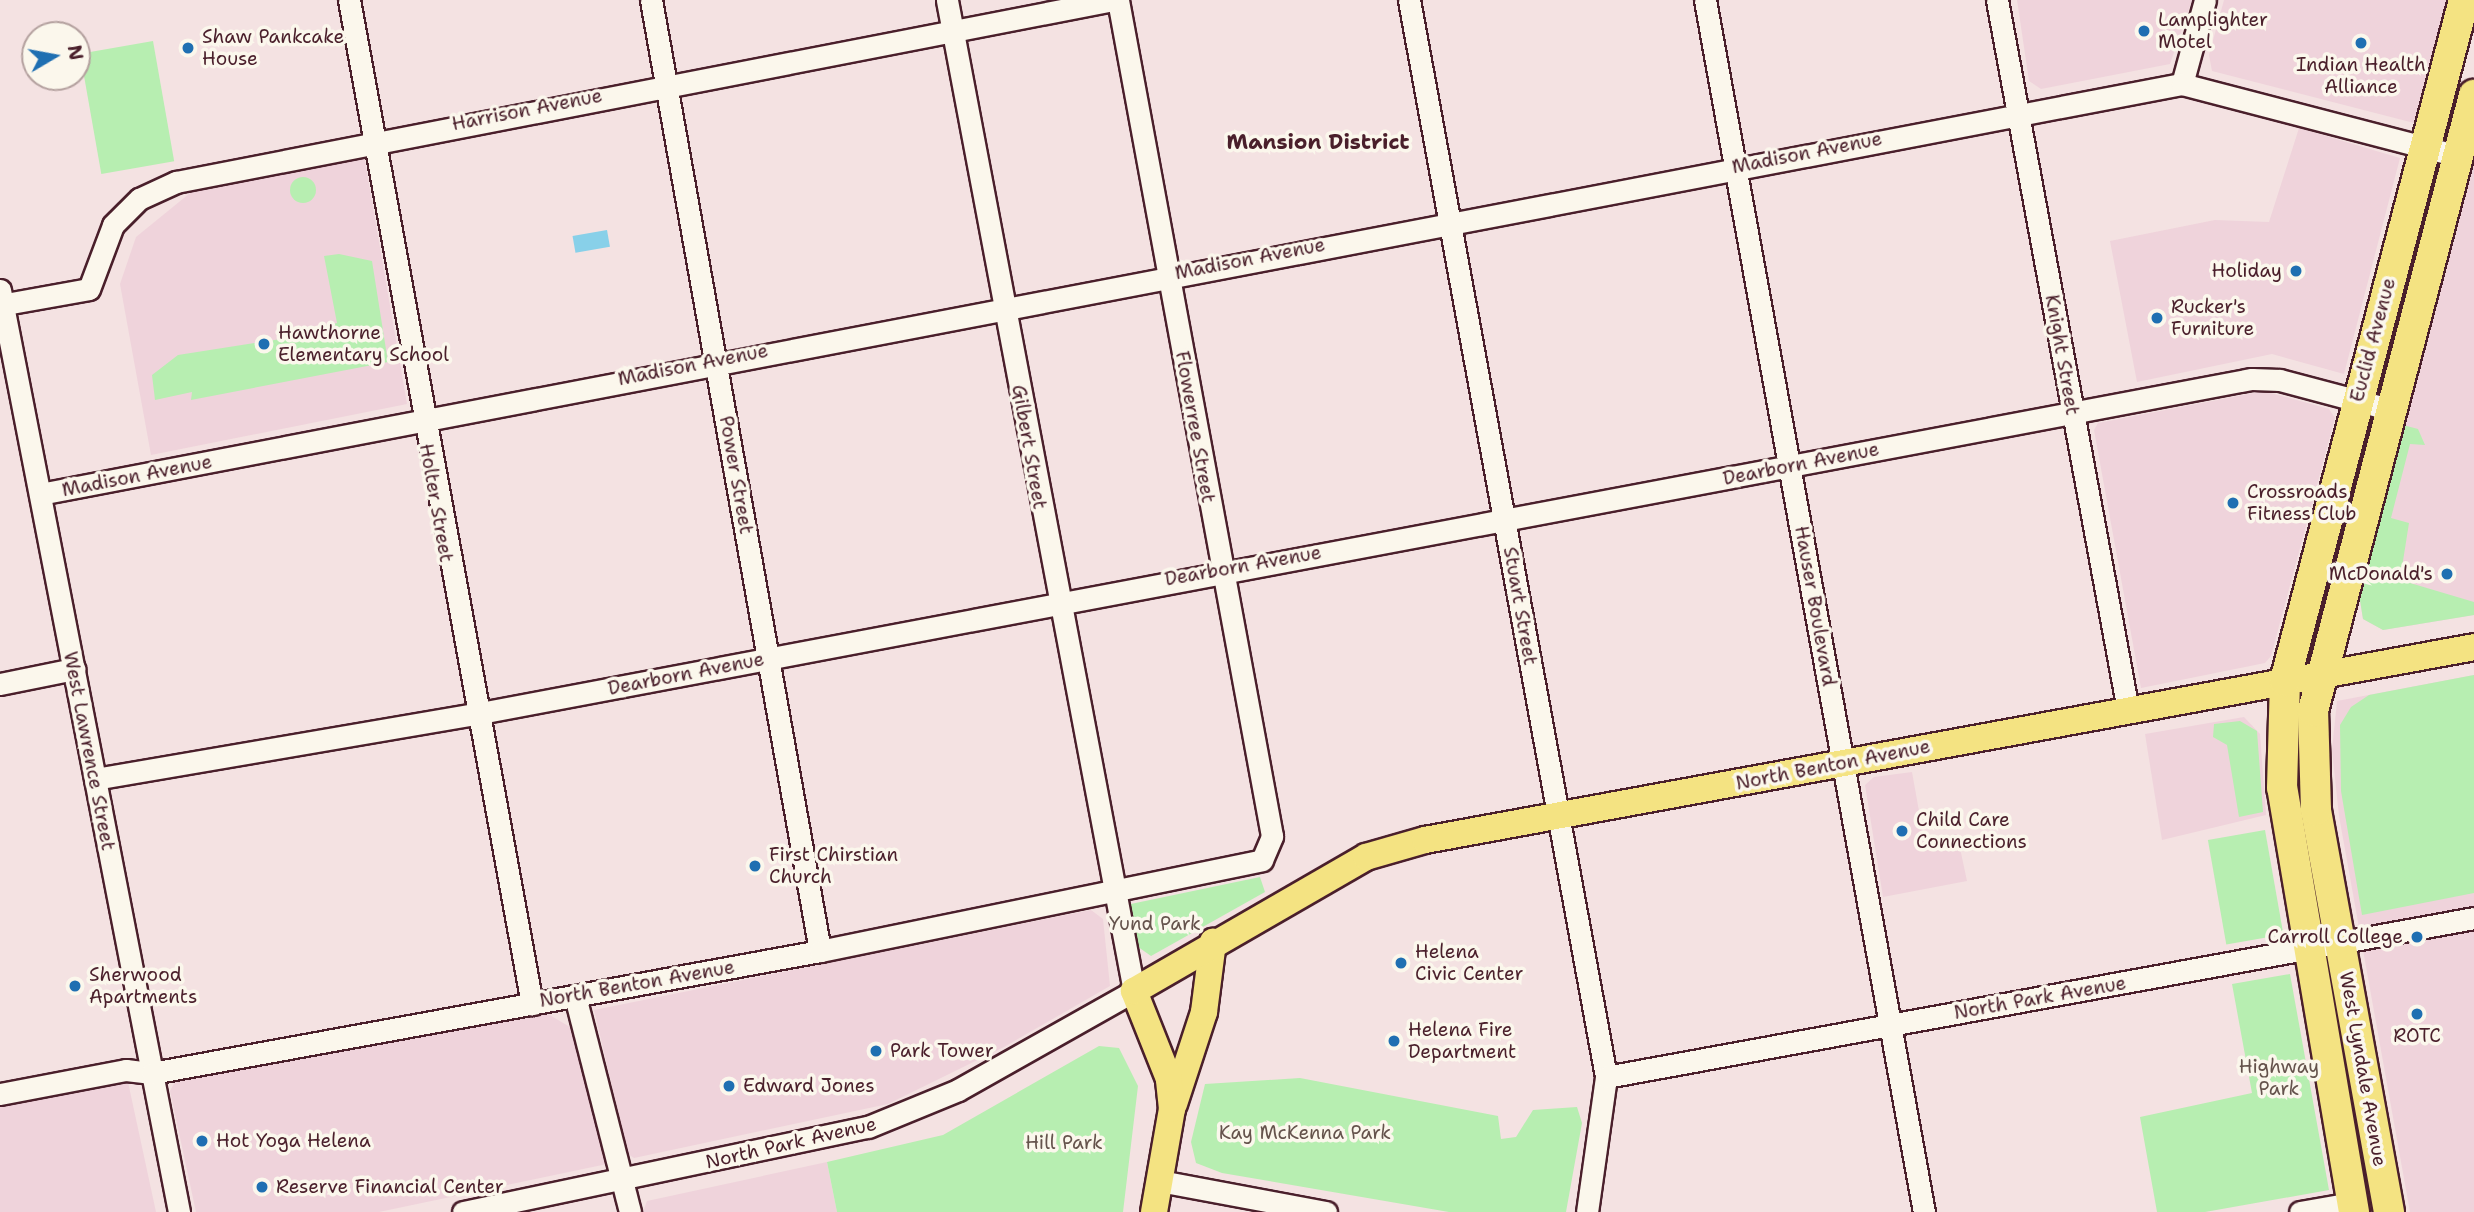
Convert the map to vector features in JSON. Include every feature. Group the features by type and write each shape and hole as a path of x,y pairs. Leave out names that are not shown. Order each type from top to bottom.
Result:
{"highway":[{"name":"Euclid Avenue","path":"2285,681 2464,0"},
{"name":"Euclid Avenue","path":"2317,677 2474,95"},
{"name":"West Lyndale Avenue","path":"2317,677 2312,774 2389,1212"},
{"name":"West Lyndale Avenue","path":"2285,681 2282,788 2306,950 2353,1207"}],"main road":[{"name":"North Benton Avenue","path":"1213,942 1366,857 1558,816 2474,647"},
{"name":"North Park Avenue","path":"1134,992 1213,942"},
{"path":"1154,1212 1172,1109 1204,1012 1213,942"},
{"path":"1134,992 1166,1066 1172,1109"}],"street":[{"name":"Holter Street","path":"349,0 421,418 532,1004"},
{"name":"Power Street","path":"651,0 820,951"},
{"name":"Gilbert Street","path":"947,0 1111,894"},
{"name":"Harrison Avenue","path":"1,300 89,289 113,225 156,190 373,141 665,82 1112,0"},
{"name":"Flowerree Street","path":"1118,0 1220,569 1272,836 1268,853"},
{"name":"Stuart Street","path":"1409,0 1606,1077 1587,1212"},
{"name":"Hauser Boulevard","path":"1705,0 1924,1212"},
{"name":"Knight Street","path":"1997,0 2128,710"},
{"path":"2182,84 2205,0"},
{"name":"Madison Avenue","path":"40,494 421,418 2018,111 2182,84 2458,156"},
{"name":"West Lawrence Street","path":"1,300 179,1212"},
{"name":"Dearborn Avenue","path":"95,779 475,713 1220,569 1505,519 2252,379 2357,399 2389,409"},
{"path":"0,684 74,669"},
{"name":"North Benton Avenue","path":"0,1094 126,1070 152,1073 820,951 1254,864 1268,853"},
{"path":"1111,894 1134,992"},
{"name":"North Park Avenue","path":"1606,1077 2474,918"},
{"name":"North Park Avenue","path":"463,1212 624,1181 868,1127 958,1090 1134,992"},
{"path":"575,996 630,1212"},
{"path":"1160,1181 1326,1212"},
{"path":"2300,1212 2353,1207"}],"shaded area":[{"path":"2017,0 2192,0 2170,64 2041,89 2029,81"},
{"path":"2224,0 2447,0 2414,123 2212,71 2209,55"},
{"path":"2299,128 2400,158 2344,374 2272,354 2137,382 2110,241 2215,220 2269,222"},
{"name":"Hawthorne Elementary School","path":"364,155 407,404 151,455 120,284 136,237 195,189"},
{"path":"2474,161 2474,615 2383,630 2363,619 2358,588"},
{"path":"2264,391 2329,409 2335,418 2271,656 2265,663 2141,688 2094,430 2098,423"},
{"name":"Carroll College","path":"2474,675 2474,1212 2410,1212 2339,816 2332,750 2337,701"},
{"path":"2244,717 2260,734 2266,815 2162,840 2145,734"},
{"path":"1912,772 1924,839 1957,834 1967,881 1883,897 1865,785 1874,777"},
{"path":"1091,910 1103,919 1110,986 1004,1047 888,1104 634,1158 628,1154 594,1010"},
{"path":"548,1014 575,1030 607,1164 379,1212 196,1212 170,1091 176,1080"},
{"path":"128,1082 156,1212 0,1212 0,1105"},
{"path":"827,1162 837,1212 643,1212 647,1201"}],"green space":[{"path":"153,41 174,161 101,174 87,91 91,91 91,52"},
{"path":"303,177 312,181 316,190 312,199 303,203 294,199 290,190 294,181"},
{"path":"339,254 372,261 388,362 191,400 192,392 155,400 152,375 178,355 319,333 319,327 337,323 324,256"},
{"path":"2403,425 2418,429 2425,445 2410,444 2391,518 2409,523 2400,580 2474,602 2474,615 2383,630 2363,619 2358,588"},
{"path":"2474,675 2474,893 2362,915 2341,791 2340,725 2351,707 2369,695"},
{"path":"2240,721 2257,731 2263,812 2239,817 2227,745 2213,737 2214,724"},
{"path":"2265,830 2283,934 2226,944 2208,840"},
{"name":"Yund Park","path":"1260,877 1265,892 1151,956 1134,944 1126,905"},
{"name":"Highway Park","path":"2290,974 2329,1190 2205,1212 2157,1212 2140,1117 2252,1093 2232,984"},
{"name":"Hill Park","path":"1099,1046 1119,1048 1138,1086 1123,1212 837,1212 827,1162 943,1135"},
{"name":"Kay McKenna Park","path":"1300,1078 1498,1116 1501,1139 1516,1137 1533,1110 1577,1107 1582,1123 1566,1212 1449,1212 1222,1173 1196,1163 1191,1142 1205,1084"}],"water":[{"path":"607,230 610,247 575,253 573,236"}],"place":[{"name":"Lamplighter Motel","path":"2144,31"},
{"name":"Indian Health Alliance","path":"2361,43"},
{"name":"Shaw Pankcake House","path":"188,48"},
{"name":"Holiday","path":"2296,271"},
{"name":"Rucker's Furniture","path":"2157,318"},
{"name":"Hawthorne Elementary School","path":"264,344"},
{"name":"Crossroads Fitness Club","path":"2233,503"},
{"name":"McDonald's","path":"2447,574"},
{"name":"Child Care Connections","path":"1902,831"},
{"name":"First Chirstian Church","path":"755,866"},
{"name":"Carroll College","path":"2417,937"},
{"name":"Helena Civic Center","path":"1401,963"},
{"name":"Sherwood Apartments","path":"75,986"},
{"name":"ROTC","path":"2417,1014"},
{"name":"Helena Fire Department","path":"1394,1041"},
{"name":"Park Tower","path":"876,1051"},
{"name":"Edward Jones","path":"729,1086"},
{"name":"Hot Yoga Helena","path":"202,1141"},
{"name":"Reserve Financial Center","path":"262,1187"}],"district":[{"name":"Mansion District","path":"1318,142"}]}
